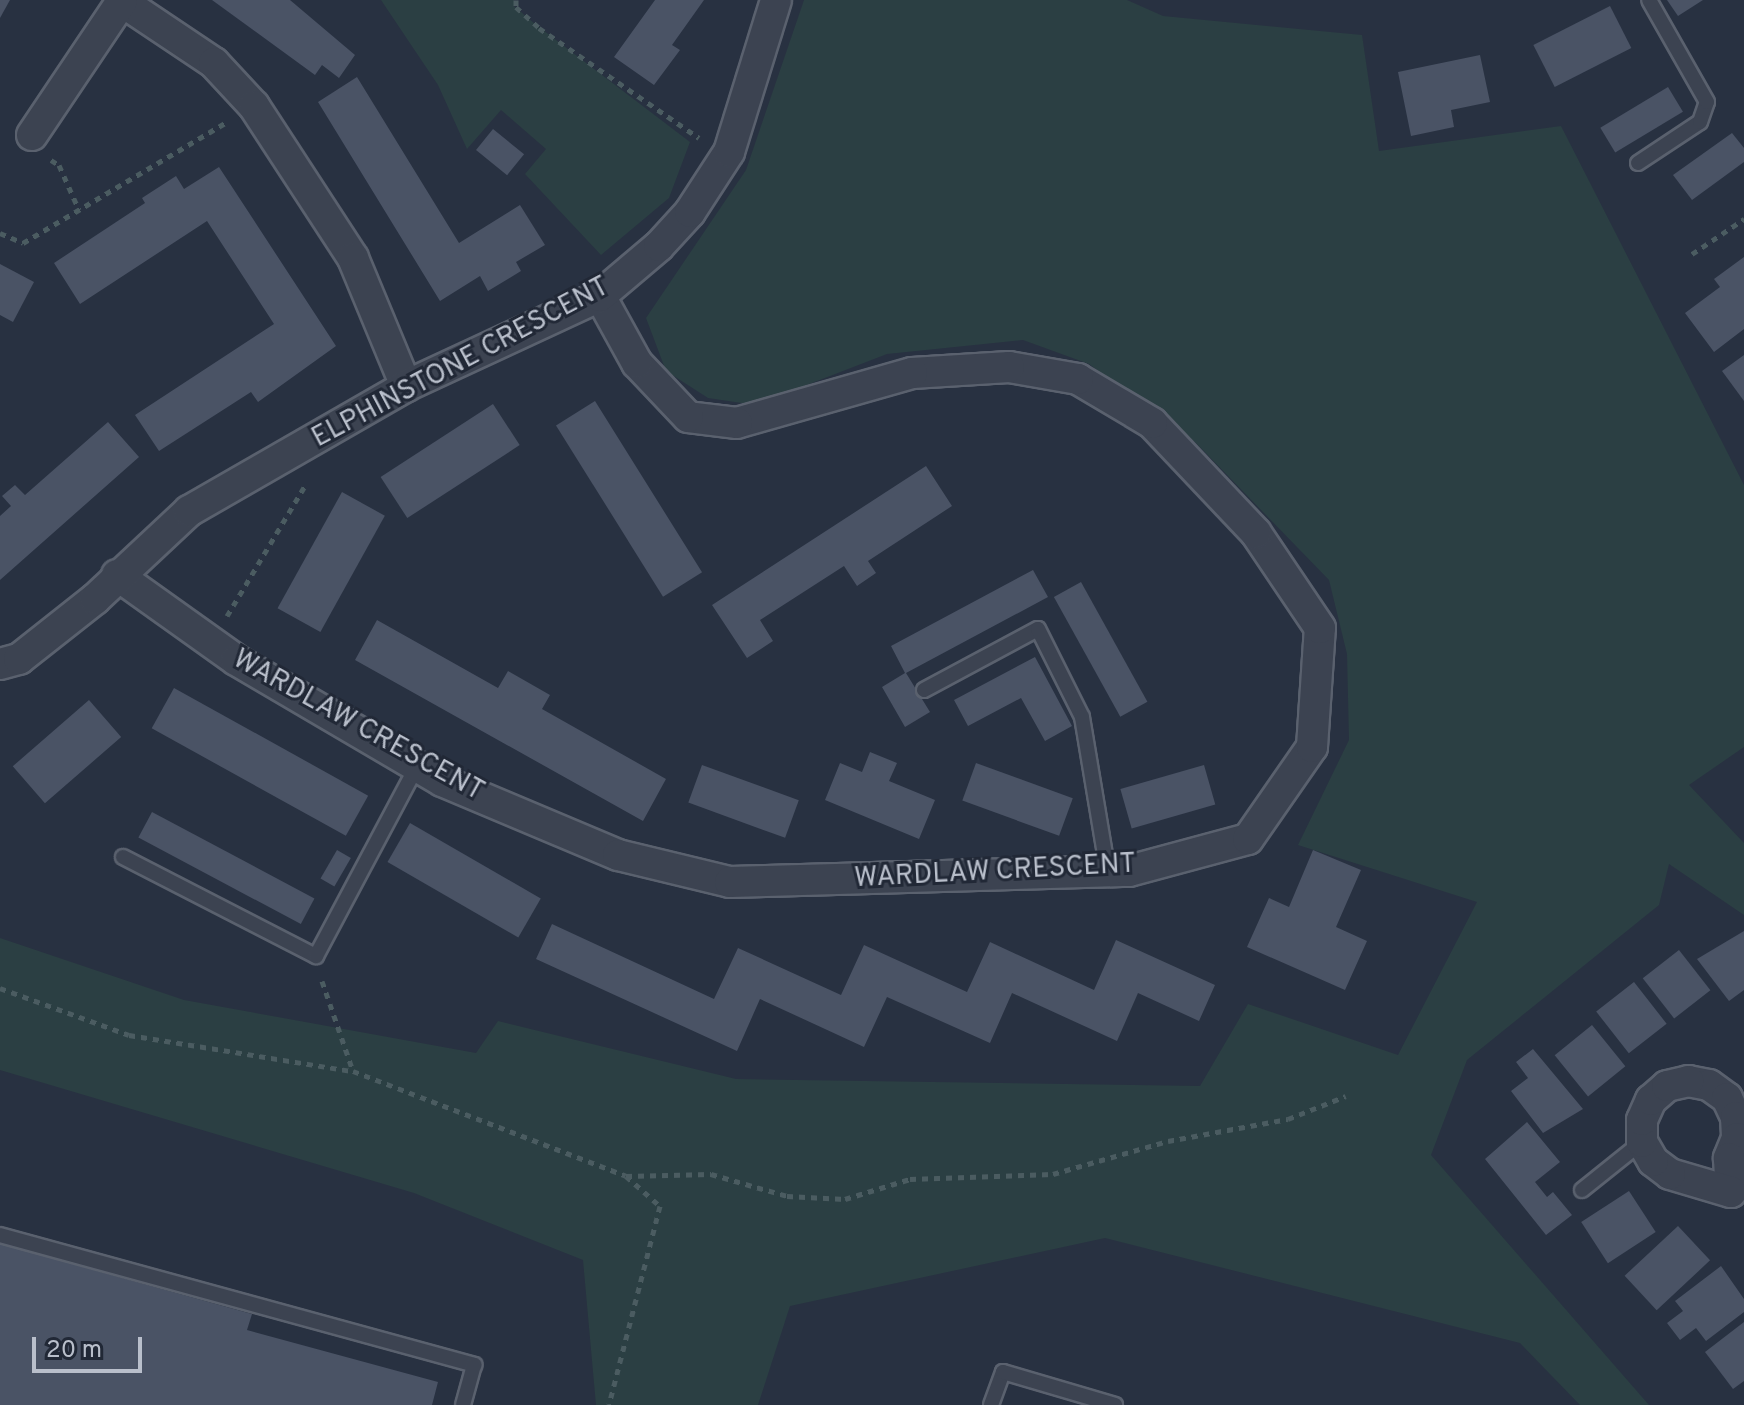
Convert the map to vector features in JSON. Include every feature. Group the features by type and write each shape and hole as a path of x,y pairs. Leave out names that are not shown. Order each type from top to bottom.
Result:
{"street":[{"name":"ELPHINSTONE CRESCENT","path":"0,664 19,659 95,599 117,575 189,511 406,386 600,296 659,246 726,157 776,0"},
{"path":"32,135 121,1 214,63 254,106 353,258 406,386"},
{"name":"WARDLAW CRESCENT","path":"117,575 212,642 417,766 618,855 730,882 1108,872 1248,839 1312,747 1320,628 1256,533 1152,423 1078,379 1009,367 912,373 737,423 688,417 637,363 600,296"},
{"path":"1688,1081 1709,1085 1727,1098 1736,1117 1737,1138 1729,1158 1737,1200 1670,1174 1653,1161 1642,1142 1642,1120 1651,1100 1667,1086 1688,1081"}],"lane":[{"path":"1638,163 1700,122 1707,102 1649,0"},
{"path":"924,690 1038,629 1082,717 1108,872"},
{"path":"123,857 316,956 417,766"},
{"path":"1582,1190 1642,1142"},
{"path":"0,1235 474,1365 463,1405"},
{"path":"991,1405 1003,1372 1115,1405"}],"path":[{"path":"516,0 516,7 539,28 726,157"},
{"path":"0,233 23,243 254,106"},
{"path":"1692,254 1744,219"},
{"path":"212,642 308,479"},
{"path":"316,956 332,1021 353,1071"},
{"path":"0,988 129,1035 353,1071 626,1176 660,1206 609,1405"},
{"path":"626,1176 711,1174 787,1196 845,1199 910,1179 1053,1174 1168,1141 1288,1119 1346,1096"}],"green space":[{"path":"381,0 514,0 514,6 535,24 690,142 669,198 601,255 525,174 546,149 501,110 467,149 438,85"},
{"path":"804,0 1127,0 1163,16 1362,35 1379,151 1561,126 1744,485 1744,747 1689,785 1744,843 1744,915 1669,864 1659,905 1467,1060 1431,1155 1649,1405 1580,1405 1520,1343 1105,1238 790,1306 758,1405 596,1405 583,1260 414,1193 0,1070 0,938 184,1000 476,1053 498,1021 736,1079 1200,1086 1248,1004 1398,1055 1477,902 1298,845 1349,740 1347,654 1329,580 1196,443 1089,364 1023,340 887,354 755,405 708,398 666,371 646,318 746,170"}],"building":[{"path":"0,0 10,0 0,18"},
{"path":"212,0 290,0 355,55 339,78 322,65 315,75"},
{"path":"655,0 704,0 672,45 680,50 654,85 614,57"},
{"path":"1667,0 1703,0 1678,16"},
{"path":"1610,6 1631,48 1555,87 1533,45"},
{"path":"1480,55 1490,102 1451,110 1454,127 1411,136 1398,72"},
{"path":"357,77 459,243 520,205 545,245 516,262 521,271 488,291 480,276 440,301 318,102"},
{"path":"1668,87 1683,112 1615,153 1600,128"},
{"path":"493,129 524,154 507,175 476,150"},
{"path":"1732,133 1744,148 1744,162 1692,200 1673,175"},
{"path":"219,167 336,346 258,402 251,392 159,451 135,415 274,324 207,221 80,304 54,263 145,203 142,198 176,176 184,189"},
{"path":"1744,257 1744,329 1714,352 1685,313 1720,287 1714,279"},
{"path":"0,264 34,282 13,322 0,315"},
{"path":"1744,355 1744,401 1722,371"},
{"path":"595,401 702,572 663,597 556,425"},
{"path":"493,404 520,445 407,518 381,477"},
{"path":"108,422 139,457 0,580 0,516 11,506 2,496 15,485 25,495"},
{"path":"926,466 952,506 868,561 876,573 857,586 844,566 760,620 773,641 747,658 712,605"},
{"path":"342,492 385,516 320,632 278,608"},
{"path":"1033,570 1048,597 906,673 930,712 905,727 882,687 905,673 891,646"},
{"path":"1081,582 1147,702 1120,717 1054,597"},
{"path":"377,620 498,688 508,671 550,695 542,709 666,779 643,821 355,660"},
{"path":"1035,657 1072,726 1045,741 1021,698 968,726 954,700"},
{"path":"174,688 368,796 346,836 152,728"},
{"path":"89,700 121,737 45,803 13,766"},
{"path":"870,752 897,763 889,781 935,800 919,839 825,800 840,763 862,772"},
{"path":"976,763 1073,798 1059,836 962,801"},
{"path":"702,765 799,800 785,838 688,803"},
{"path":"1204,765 1215,804 1132,828 1120,789"},
{"path":"152,812 314,898 301,924 138,838"},
{"path":"410,823 541,898 518,937 388,862"},
{"path":"337,850 351,858 334,887 320,879"},
{"path":"1313,850 1361,870 1336,927 1367,941 1345,990 1247,947 1269,898 1289,907"},
{"path":"552,924 714,999 738,948 841,995 864,945 967,992 990,942 1094,990 1116,940 1215,985 1199,1021 1138,993 1117,1041 1012,993 990,1043 887,997 864,1047 760,999 737,1051 536,959"},
{"path":"1744,931 1744,990 1729,1001 1697,959"},
{"path":"1679,950 1710,990 1674,1019 1643,978"},
{"path":"1634,982 1667,1024 1629,1053 1596,1012"},
{"path":"1592,1025 1625,1066 1588,1096 1555,1055"},
{"path":"1533,1049 1583,1109 1543,1133 1511,1091 1528,1078 1516,1062"},
{"path":"1527,1122 1560,1162 1535,1182 1547,1197 1553,1192 1572,1215 1546,1235 1485,1159"},
{"path":"1629,1191 1656,1232 1608,1263 1581,1222"},
{"path":"1678,1226 1710,1260 1657,1310 1625,1276"},
{"path":"0,1244 252,1314 247,1330 438,1382 432,1405 0,1405"},
{"path":"1721,1266 1744,1299 1744,1312 1706,1341 1696,1328 1680,1340 1667,1323 1683,1311 1675,1301"},
{"path":"1744,1322 1744,1381 1733,1389 1705,1352"}]}
